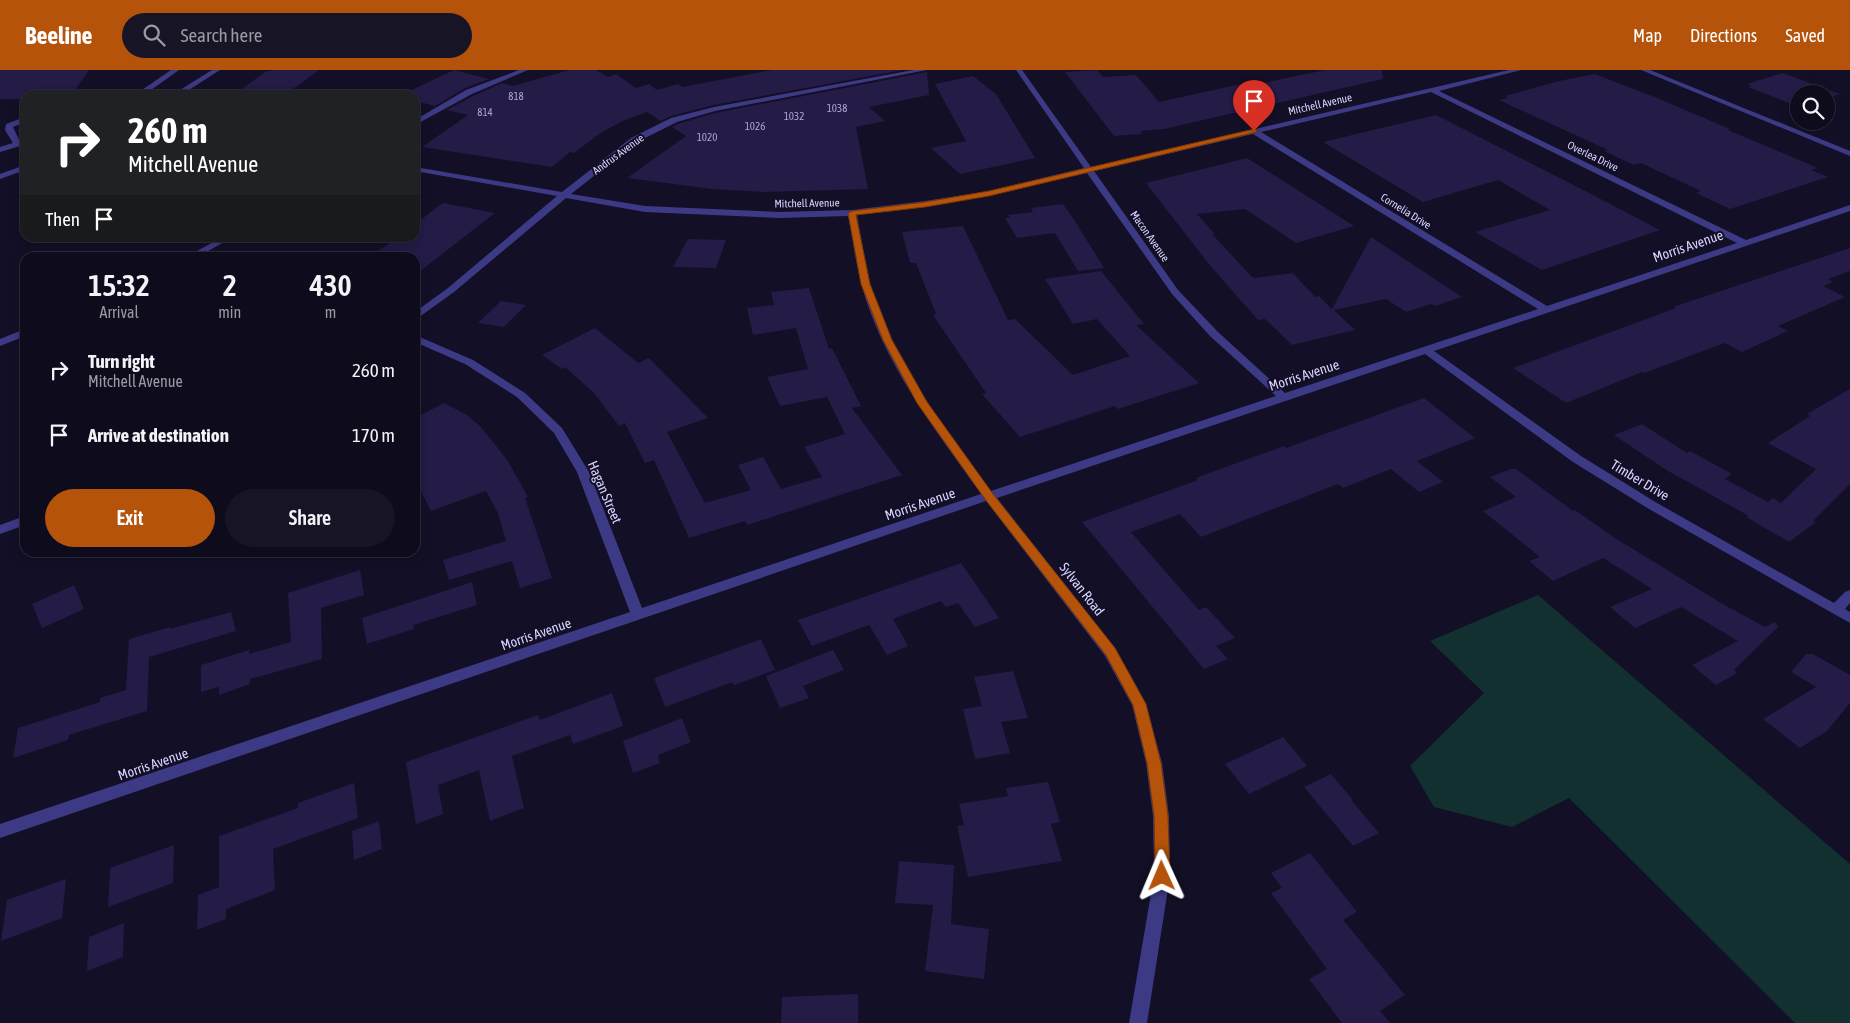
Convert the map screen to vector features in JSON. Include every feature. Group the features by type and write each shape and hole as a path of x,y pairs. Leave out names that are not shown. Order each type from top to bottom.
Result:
{"street":[{"path":"149,90 176,70"},
{"path":"184,90 217,70"},
{"path":"420,120 469,92 525,70"},
{"name":"Andrus Avenue","path":"420,313 634,140 674,120 714,110 924,70"},
{"name":"Macon Avenue","path":"1020,70 1175,292 1214,334 1283,397"},
{"name":"Mitchell Avenue","path":"420,170 645,209 716,214 852,213 925,204 989,193 1518,70"},
{"path":"1644,70 1850,154"},
{"name":"Overlea Drive","path":"1432,90 1745,243"},
{"path":"20,121 9,126 9,130 20,145"},
{"name":"Cornelia Drive","path":"1254,131 1546,310"},
{"path":"0,150 20,146"},
{"path":"0,177 20,169"},
{"name":"Morris Avenue","path":"0,831 989,496 1850,208"},
{"name":"Sylvan Road","path":"852,213 866,284 888,340 922,403 989,496 1110,652 1139,704 1154,763 1161,816 1162,876 1138,1023"},
{"path":"200,252 219,242"},
{"path":"0,343 20,334"},
{"name":"Hagan Street","path":"420,340 469,362 521,395 558,431 583,472 638,616"},
{"name":"Timber Drive","path":"1426,350 1577,459 1653,506 1850,618"},
{"path":"0,530 20,522"},
{"path":"1835,610 1850,595"}],"green space":[{"path":"1538,595 1850,864 1850,1023 1795,1023 1569,798 1512,827 1434,807 1410,766 1484,693 1430,641"}],"building":[{"path":"0,70 89,70 75,90 20,90 20,99 0,99"},
{"path":"319,70 292,90 240,90 267,71"},
{"path":"454,70 489,79 465,88 435,106 420,102 420,90 412,90"},
{"path":"569,70 596,70 608,77 616,74 636,88 649,84 657,90 678,84 682,87 772,70 903,70 714,105 671,116 661,121 647,112 625,120 602,132 574,153 570,152 552,167 422,147 468,115 447,110 473,96 502,83 513,86"},
{"path":"1097,70 1103,77 1136,75 1159,102 1250,82 1254,85 1325,70 1382,70 1383,79 1164,129 1140,131 1142,134 1114,136 1065,72"},
{"path":"927,72 929,95 869,107 885,121 856,127 868,189 764,192 712,189 627,178 686,136 672,127 678,124 715,113"},
{"path":"1782,73 1815,85 1790,85 1790,103 1748,87 1751,86 1747,84"},
{"path":"1595,74 1730,129 1728,130 1818,168 1811,170 1828,177 1730,209 1696,193 1701,191 1641,163 1634,165 1604,151 1608,150 1499,100 1508,98 1505,96 1559,81"},
{"path":"973,76 996,94 1035,158 960,174 931,148 966,141 935,84"},
{"path":"1436,115 1660,230 1542,270 1475,232 1550,210 1498,180 1423,202 1323,142"},
{"path":"1247,158 1354,226 1296,243 1245,209 1197,214 1215,234 1212,234 1253,278 1293,273 1315,297 1319,296 1332,309 1371,237 1462,297 1435,306 1431,304 1406,312 1386,299 1334,310 1355,330 1292,345 1265,319 1258,320 1208,263 1146,183"},
{"path":"443,203 495,213 420,271 420,252 378,251 391,242 420,242 420,220"},
{"path":"1063,204 1104,268 1078,271 1055,233 1017,238 1005,218 1010,218 1008,215 1033,212 1031,208"},
{"path":"963,226 1008,320 1015,319 1073,375 1130,356 1097,319 1073,324 1045,279 1101,271 1144,324 1136,325 1199,383 1118,409 1115,406 1020,437 982,394 986,393 933,315 936,314 916,263 910,263 902,232"},
{"path":"688,239 726,240 716,268 673,267"},
{"path":"1850,248 1850,271 1828,279 1833,282 1823,286 1845,297 1778,326 1788,331 1742,352 1725,343 1644,373 1642,372 1566,403 1513,368 1676,308 1673,307"},
{"path":"809,288 829,349 832,348 861,406 852,408 902,475 747,525 745,521 689,538 654,460 645,463 625,423 619,426 594,393 565,367 562,369 542,355 595,328 638,363 649,358 708,418 667,432 705,503 751,490 738,465 763,457 781,489 822,477 804,447 845,434 827,397 780,406 767,377 808,369 796,328 753,335 747,308 774,305 771,292"},
{"path":"501,301 526,305 504,327 478,323"},
{"path":"1850,389 1850,484 1813,521 1816,522 1789,542 1746,517 1749,516 1668,471 1614,435 1642,424 1687,453 1690,451 1732,474 1725,479 1768,502 1773,498 1781,503 1816,469 1768,443 1810,416 1807,414"},
{"path":"1424,398 1475,438 1417,461 1443,482 1419,492 1391,469 1343,488 1338,484 1201,537 1180,514 1131,532 1199,610 1206,607 1235,638 1216,646 1228,659 1204,669 1082,522 1198,480 1196,478 1245,460 1284,446 1286,448"},
{"path":"444,403 467,415 481,427 508,461 528,497 525,498 552,578 520,588 512,561 449,580 443,560 506,541 498,513 486,491 431,511 420,489 420,415"},
{"path":"1516,469 1573,511 1575,510 1615,538 1721,603 1765,627 1775,622 1778,627 1734,670 1737,673 1716,685 1692,665 1738,641 1681,607 1635,628 1610,607 1652,589 1603,558 1553,581 1529,561 1540,557 1483,511 1516,497 1490,477"},
{"path":"961,563 999,618 975,627 958,603 946,607 941,601 893,619 908,646 887,655 869,625 812,646 798,620"},
{"path":"360,570 364,595 321,608 322,659 250,679 250,684 219,695 219,687 201,692 201,665 249,650 249,654 291,642 288,593"},
{"path":"472,582 477,605 413,625 414,629 367,644 362,618"},
{"path":"74,585 84,609 42,628 32,604"},
{"path":"231,612 236,631 149,657 147,711 69,735 68,740 13,758 18,728 100,702 100,698 126,690 129,639"},
{"path":"761,639 775,670 734,685 732,682 665,707 654,678"},
{"path":"833,650 844,670 803,686 809,698 780,708 766,676"},
{"path":"1806,654 1813,654 1850,675 1850,703 1827,731 1800,748 1763,719 1816,687 1791,672"},
{"path":"1013,671 1028,718 1001,722 1010,753 975,759 963,709 982,706 974,677"},
{"path":"612,693 623,726 573,744 570,735 512,756 524,808 490,821 479,770 438,785 443,814 416,824 406,762 538,715 540,720"},
{"path":"682,718 691,742 658,755 660,763 633,773 623,741"},
{"path":"1283,737 1307,766 1249,794 1225,764"},
{"path":"1331,774 1379,833 1353,846 1304,787"},
{"path":"1048,782 1060,822 1051,824 1062,861 968,877 957,826 964,825 959,804 1008,796 1006,788"},
{"path":"354,783 358,818 273,849 275,890 226,909 226,919 197,930 198,895 219,887 219,836 298,808 298,803"},
{"path":"379,821 382,849 354,860 352,831"},
{"path":"174,845 173,883 108,907 110,868"},
{"path":"1310,853 1357,912 1343,920 1405,995 1380,1011 1390,1023 1342,1023 1309,979 1327,969 1271,893 1282,888 1271,873"},
{"path":"899,861 954,865 951,924 989,929 984,979 925,971 933,905 895,903"},
{"path":"66,879 62,918 1,941 7,900"},
{"path":"124,923 123,957 87,971 89,937"},
{"path":"858,994 858,1023 781,1023 782,997"}],"route":[{"path":"1162,876 1161,816 1154,763 1139,704 1110,652 989,496 922,403 888,340 866,284 852,213 925,204 989,193 1254,131"}]}
